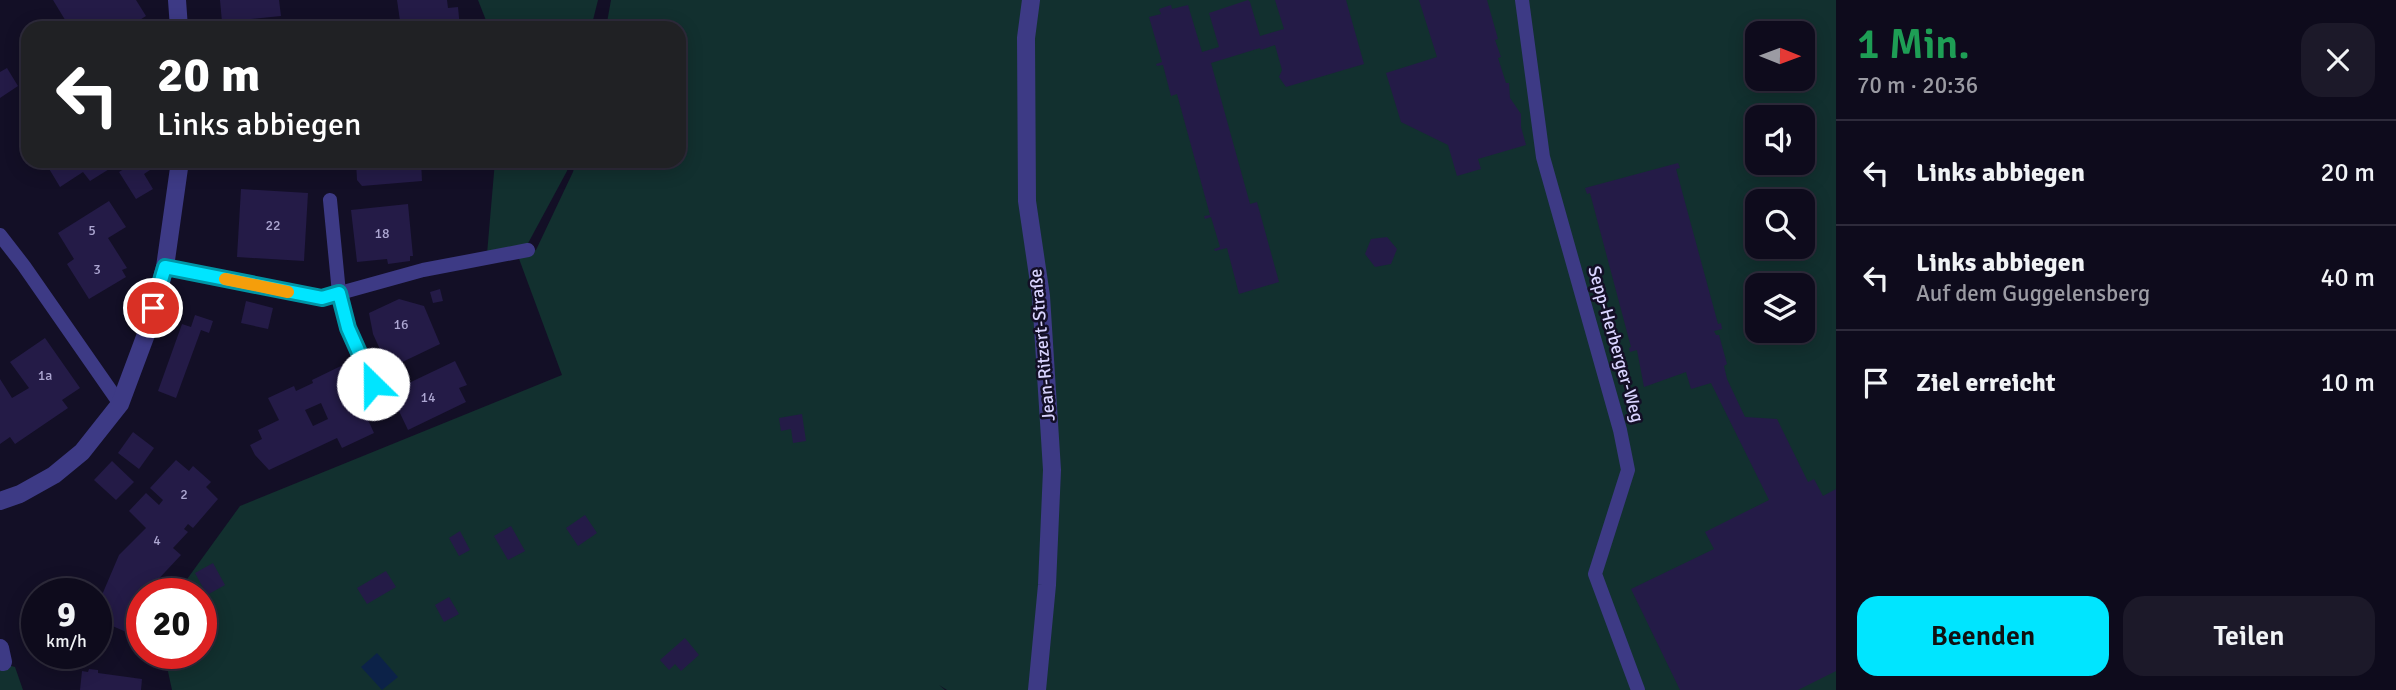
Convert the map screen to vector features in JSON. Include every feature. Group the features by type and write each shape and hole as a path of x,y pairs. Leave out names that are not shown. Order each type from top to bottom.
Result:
{"street":[{"path":"177,0 178,21"},
{"name":"Jean-Ritzert-Straße","path":"1031,0 1026,38 1027,201 1041,296 1052,470 1047,585 1037,690"},
{"path":"0,501 20,494 54,475 82,453 120,404 148,329 165,267 179,168"}],"lane":[{"name":"Sepp-Herberger-Weg","path":"1522,0 1543,157 1620,430 1628,470 1595,574 1638,690"},
{"path":"330,200 339,293 348,328 373,384"},
{"path":"0,235 24,265 120,404"},
{"path":"165,267 322,298 422,270 528,250"}],"green space":[{"path":"478,0 598,0 593,21 486,21"},
{"path":"611,0 1836,0 1836,690 947,690 939,685 945,690 172,690 167,669 217,669 217,578 188,578 240,506 562,375 518,256 536,250 574,168 686,168 686,21 607,21"},
{"path":"494,168 567,168 526,247 487,254"},
{"path":"0,663 15,667 23,690 0,690"}],"water":[{"path":"377,653 398,677 382,690 361,667"}],"building":[{"path":"53,0 136,0 146,16 138,21 66,21"},
{"path":"220,0 279,0 281,16 222,21"},
{"path":"397,0 447,0 448,8 458,7 459,21 400,21"},
{"path":"1248,0 1260,36 1284,29 1275,0 1346,0 1364,64 1286,87 1279,77 1282,70 1275,45 1211,63 1250,204 1257,202 1279,282 1239,294 1227,248 1214,249 1220,247 1211,217 1205,219 1204,216 1210,215 1177,94 1171,96 1163,65 1156,64 1162,62 1149,17 1161,14 1159,9 1171,5 1172,9 1188,5 1202,52 1219,47 1209,13"},
{"path":"1419,0 1487,0 1498,39 1495,40 1501,57 1498,58 1506,83 1509,83 1510,98 1521,114 1526,145 1478,159 1481,169 1457,176 1448,145 1401,122 1386,73 1437,57"},
{"path":"7,68 18,86 0,98 0,72"},
{"path":"1678,163 1680,168 1676,169 1718,324 1721,323 1722,329 1714,331 1719,335 1727,364 1724,366 1727,379 1745,417 1777,419 1808,482 1814,479 1823,496 1836,489 1836,671 1798,690 1680,690 1631,589 1714,549 1705,532 1769,500 1711,383 1691,389 1686,372 1644,387 1637,350 1630,352 1631,347 1590,193 1587,194 1585,188"},
{"path":"49,168 111,168 90,181 83,172 60,187"},
{"path":"126,168 149,168 150,170 144,174 153,189 136,199 119,172"},
{"path":"356,168 421,168 422,181 362,186 357,180"},
{"path":"241,189 308,193 304,261 237,257"},
{"path":"109,201 126,227 108,238 127,268 122,270 126,277 89,299 67,264 74,259 58,233"},
{"path":"408,204 413,256 410,256 410,261 388,264 387,259 357,262 351,210"},
{"path":"1387,237 1397,249 1391,264 1375,267 1365,254 1371,239"},
{"path":"440,289 443,301 433,303 430,292"},
{"path":"399,299 424,306 440,344 394,366 383,356 373,334 369,313"},
{"path":"246,301 273,308 268,329 241,323"},
{"path":"195,315 213,321 209,333 201,330 176,398 158,391 182,324 191,327"},
{"path":"45,338 80,388 62,400 68,408 15,444 10,437 0,444 0,379 12,398 29,388 10,362"},
{"path":"455,361 467,385 459,388 466,402 408,430 390,392"},
{"path":"343,365 374,433 342,448 337,438 269,470 250,445 262,439 258,430 279,420 268,398 294,386 296,391 313,383 312,380","holes":["321,403 328,419 313,426 305,410"]},
{"path":"802,414 806,441 793,443 791,429 781,431 779,418"},
{"path":"133,432 154,448 139,469 118,453"},
{"path":"176,460 189,471 193,466 211,482 206,487 218,499 193,528 188,524 184,529 188,532 173,548 181,555 159,578 126,578 126,632 112,626 112,578 109,578 119,555 146,528 129,511 146,493 159,505 163,500 150,488"},
{"path":"112,461 134,482 116,500 94,480"},
{"path":"585,515 597,533 578,546 566,528"},
{"path":"511,526 525,551 508,560 494,536"},
{"path":"460,531 470,550 459,556 449,538"},
{"path":"213,563 225,585 217,589 217,578 198,578 195,573"},
{"path":"386,571 396,587 367,604 357,588"},
{"path":"449,597 459,614 444,622 435,605"},
{"path":"685,638 699,655 681,671 675,664 669,670 660,660"},
{"path":"89,669 98,670 98,673 142,679 141,690 80,690 82,671 88,672"}],"slow traffic":[{"path":"225,279 288,292"}],"route":[{"path":"153,308 165,267 322,298 339,293 348,328 373,384"}]}
